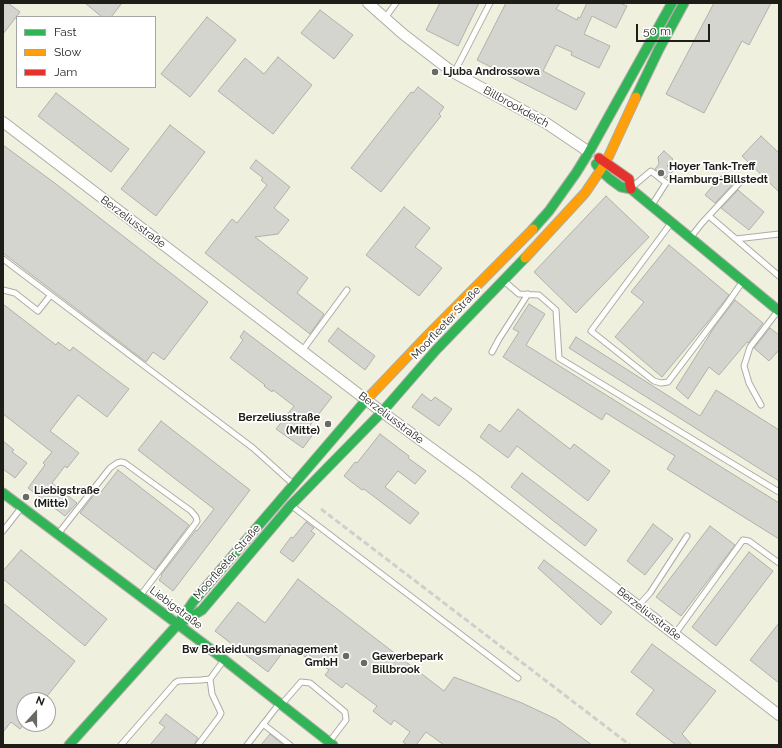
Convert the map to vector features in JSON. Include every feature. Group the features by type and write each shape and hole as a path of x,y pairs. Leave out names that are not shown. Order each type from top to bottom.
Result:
{"main road":[{"name":"Moorfleeter Straße","path":"69,745 178,624 193,602 366,400 549,211 589,152 672,3"},
{"name":"Moorfleeter Straße","path":"178,624 202,610 291,505 382,412 436,350 585,193 606,162 659,49 684,3"},
{"name":"Billbrookdeich","path":"589,152 606,162 629,179 631,189"},
{"name":"Billbrookdeich","path":"589,152 601,171 621,187 631,189 779,311"},
{"name":"Liebigstraße","path":"3,493 178,624 331,743"}],"street":[{"name":"Billbrookdeich","path":"368,3 433,58 454,73 534,116 589,152"},
{"name":"Berzeliusstraße","path":"3,122 366,400 471,477 779,715"}],"lane":[{"path":"385,18 396,3"},
{"path":"454,73 490,3"},
{"path":"631,189 651,171 666,183 651,206"},
{"path":"691,238 741,181"},
{"path":"709,216 779,276"},
{"path":"672,222 591,331 654,382 668,382 743,281"},
{"path":"736,239 779,234"},
{"path":"3,259 241,439 303,493"},
{"path":"504,280 519,294 539,295 556,310 559,358 779,492"},
{"path":"3,290 15,293 38,311 50,296"},
{"path":"302,351 347,290"},
{"path":"492,352 528,294"},
{"path":"761,405 749,383 744,366 750,347 779,311"},
{"path":"58,534 110,468 116,463 121,462 125,463 191,511 196,517 197,521 140,596"},
{"path":"283,497 291,505 518,678"},
{"path":"3,531 22,507"},
{"path":"638,606 650,593 687,536"},
{"path":"675,634 743,540 749,541 779,563"},
{"path":"198,745 221,713 212,694 210,679 224,660"},
{"path":"121,745 175,682 210,679"},
{"path":"247,745 280,704 301,682 310,684 345,712 346,720 331,743"},
{"path":"263,724 290,745"}],"shaded area":[{"path":"3,3 779,3 779,745 3,745"}],"building":[{"path":"3,3 8,3 20,12 3,34"},
{"path":"85,3 122,3 112,16 101,16"},
{"path":"440,3 479,3 458,46 426,30"},
{"path":"506,3 560,3 556,9 577,20 578,17 580,18 587,3 620,3 627,6 616,28 592,16 584,34 610,46 599,68 571,55 572,52 556,45 543,71 585,93 576,110 477,60"},
{"path":"714,3 771,3 749,45 742,41 704,113 666,94"},
{"path":"320,10 353,35 334,59 301,33"},
{"path":"207,17 236,40 190,97 161,74"},
{"path":"278,57 312,85 273,134 218,91 245,58 264,74"},
{"path":"418,87 444,107 439,114 441,116 381,192 351,168 411,92 413,93"},
{"path":"56,93 129,149 111,172 38,116"},
{"path":"170,125 205,152 156,216 121,189"},
{"path":"761,136 779,153 779,192 742,156"},
{"path":"3,145 56,184 208,302 164,360 153,352 146,362 3,253"},
{"path":"664,151 673,159 667,166 673,171 666,178 655,169 659,164 658,157"},
{"path":"256,160 290,187 274,208 289,220 278,234 255,237 308,278 297,293 324,314 310,334 205,253 232,219 237,223 267,185 261,180 263,178 250,168"},
{"path":"721,176 732,185 715,203 705,195"},
{"path":"738,190 764,212 749,230 721,208"},
{"path":"606,196 649,237 576,313 534,272"},
{"path":"404,207 430,228 415,247 442,268 419,296 366,255"},
{"path":"669,245 729,295 662,377 615,337 644,302 631,292"},
{"path":"735,300 763,323 748,343 747,342 719,375 709,367 688,399 676,388 715,326"},
{"path":"3,304 56,345 58,342 70,351 73,347 129,389 107,417 78,395 50,431 79,453 67,468 65,466 52,483 77,503 65,516 28,488 45,465 43,463 52,452 3,414"},
{"path":"529,304 545,314 526,345 779,503 779,539 667,469 675,456 606,413 602,420 503,357 519,332 513,329"},
{"path":"338,328 375,356 365,370 328,341"},
{"path":"770,328 779,335 779,350 769,361 754,348"},
{"path":"244,331 332,397 308,428 314,433 303,448 276,429 294,406 273,390 272,392 264,386 265,385 230,358 243,340 240,337"},
{"path":"576,337 700,416 716,390 779,430 779,481 569,348"},
{"path":"422,394 431,401 435,397 452,409 439,426 412,407"},
{"path":"518,409 570,449 574,444 610,471 588,501 517,446 508,458 480,437 489,424 500,432"},
{"path":"161,421 250,490 173,591 159,580 162,576 161,575 214,509 138,450"},
{"path":"380,434 426,471 415,484 398,471 385,487 419,513 410,524 364,489 362,490 344,476 355,462 357,463"},
{"path":"3,441 14,450 12,452 27,463 15,478 3,469"},
{"path":"118,470 189,525 155,570 80,513 98,490 101,492"},
{"path":"522,473 597,530 585,546 511,487"},
{"path":"306,522 314,528 311,531 315,534 293,562 280,552 291,537 293,538"},
{"path":"653,524 673,539 645,575 627,561"},
{"path":"710,526 735,545 681,616 656,597"},
{"path":"21,550 107,619 85,646 3,579 3,571"},
{"path":"749,552 773,571 716,646 692,627"},
{"path":"544,560 612,612 601,625 538,568"},
{"name":"Gewerbepark Billbrook","path":"298,579 444,691 454,677 522,703 556,719 592,745 444,745 426,732 416,745 407,745 403,742 410,732 394,720 391,725 373,711 377,706 346,683 342,688 325,675 329,670 308,654 305,657 289,644 268,672 215,631 238,602 265,623"},
{"path":"3,603 75,661 50,692 16,692 16,726 11,722 3,732"},
{"path":"779,623 779,683 750,660"},
{"path":"652,644 716,691 682,734 692,745 676,745 636,714 654,690 631,672"},
{"path":"166,714 198,738 194,745 150,745 165,727 159,723"},
{"path":"270,734 283,745 261,745"}],"railway":[{"path":"321,509 630,745"}],"traffic: fast":[{"path":"533,229 549,211 589,152 672,3"},
{"path":"636,97 659,49 684,3"},
{"path":"596,164 610,179 621,187 631,189 779,311"},
{"path":"182,622 202,610 291,505 382,412 436,350 525,258"},
{"path":"69,745 178,624 193,602 367,399"},
{"path":"3,493 204,644 333,745"}],"traffic: slow":[{"path":"525,258 585,193 606,162 636,97"},
{"path":"367,399 533,229"}],"traffic: jam":[{"path":"599,158 629,179 631,189"}],"place":[{"name":"Ljuba Androssowa","path":"435,72"},
{"name":"Hoyer Tank-Treff Hamburg-Billstedt","path":"661,173"},
{"name":"Berzeliusstraße (Mitte)","path":"328,424"},
{"name":"Liebigstraße (Mitte)","path":"26,497"},
{"name":"Bw Bekleidungsmanagement GmbH","path":"346,656"},
{"name":"Gewerbepark Billbrook","path":"364,663"}]}
